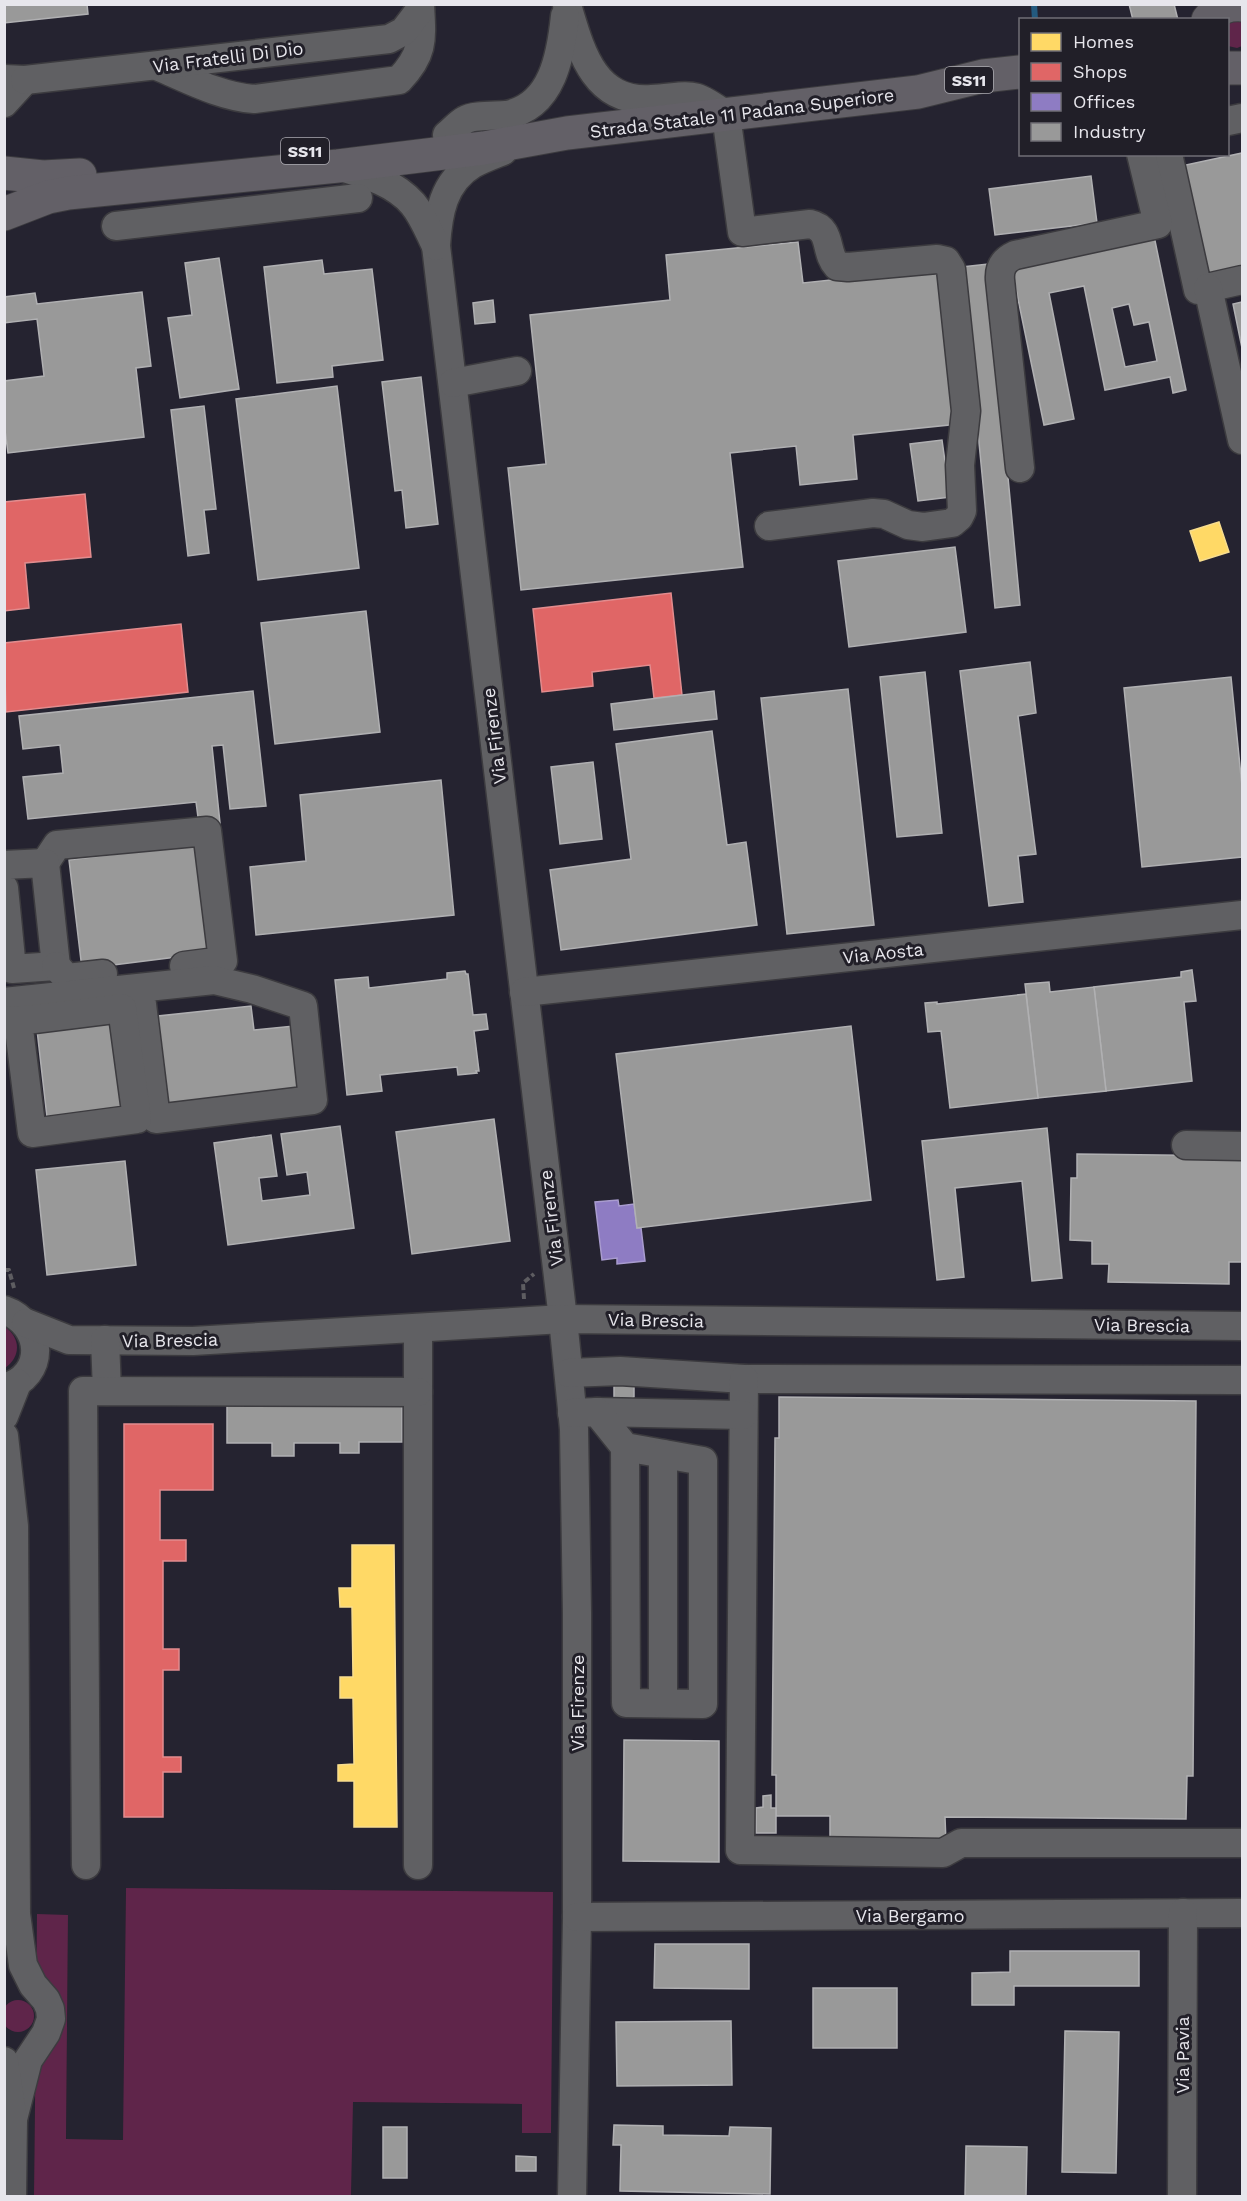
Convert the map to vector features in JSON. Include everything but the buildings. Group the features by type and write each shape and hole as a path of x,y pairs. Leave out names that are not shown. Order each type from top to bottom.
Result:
{"main road":[{"path":"1209,18 1224,6 1242,5"},
{"name":"Strada Statale 11 Padana Superiore","path":"4,173 57,177 447,135 567,133 918,92 983,76 1019,72"},
{"name":"Strada Statale 11 Padana Superiore","path":"918,92 985,93 1019,89"},
{"name":"Strada Statale 11 Padana Superiore","path":"4,214 48,197 68,193 338,166 520,143 567,133"}],"street":[{"path":"567,5 580,48 589,67 616,92 643,99 689,95 705,100 726,115 742,232 816,225 826,235 830,256 837,266 937,259 946,261 952,274 966,411 960,465 962,506 959,517 952,523 915,527 884,514 873,513 769,526"},
{"path":"447,135 466,119 508,114 532,103 548,84 558,63 567,5"},
{"name":"Via Fratelli Di Dio","path":"4,103 15,80 388,39 404,31 420,8"},
{"name":"Via Fratelli Di Dio","path":"155,66 243,99 399,80 413,66 419,53 420,8"},
{"name":"Via Fratelli Di Dio","path":"243,99 235,92 232,82 236,64 244,55"},
{"name":"Via Firenze","path":"520,143 472,164 454,182 438,214 436,246 569,1373 585,1412 578,1613 577,1917 572,2196"},
{"path":"1020,468 1000,280 1001,268 1008,258 1015,255 1158,224 1141,156"},
{"path":"1168,156 1198,290 1242,280"},
{"name":"Via Firenze","path":"338,166 371,176 407,198 422,217 436,246"},
{"path":"261,173 266,209"},
{"path":"116,226 358,198"},
{"path":"1208,288 1242,440"},
{"path":"453,383 517,371"},
{"path":"207,831 223,962 67,978 56,966 45,862 57,845 207,831"},
{"path":"4,865 45,862"},
{"path":"4,888 6,934 12,969 56,966"},
{"name":"Via Aosta","path":"524,992 1242,915"},
{"path":"9,1014 140,988 214,980 252,989 303,1006 313,1100 156,1119 140,988"},
{"path":"122,1008 137,1119 32,1133 9,1014 122,1008"},
{"path":"1186,1145 1242,1146"},
{"path":"4,1416 18,1378 35,1348 34,1340 13,1307"},
{"name":"Via Brescia","path":"13,1307 69,1340 193,1341 563,1319 1242,1326"},
{"path":"418,1328 418,1865"},
{"path":"18,1378 69,1340"},
{"path":"105,1340 107,1391"},
{"path":"569,1373 620,1371 744,1378 1242,1380"},
{"path":"744,1378 740,1850 943,1853 961,1844 1242,1843"},
{"path":"86,1865 83,1391 418,1392"},
{"path":"585,1412 743,1415"},
{"path":"585,1412 625,1447 703,1461 703,1704 626,1703 625,1447"},
{"path":"4,1436 14,1526 16,1914 22,1961 26,1974 46,2000 51,2014 48,2029 28,2060 13,2120"},
{"path":"663,1454 663,1703"},
{"name":"Via Pavia","path":"1182,2196 1183,1913"},
{"name":"Via Bergamo","path":"577,1917 1242,1913"},
{"path":"4,1965 16,1914"},
{"path":"4,1986 23,1984 36,1989"},
{"path":"4,2047 22,2049 40,2041"},
{"path":"4,2061 13,2120 12,2196"}],"path":[{"path":"4,1270 9,1270 13,1307"},
{"path":"514,1300 525,1299 524,1283 537,1272"}],"shaded area":[{"path":"5,5 1242,5 1242,2196 351,2196 352,2102 522,2104 553,1892 126,1888 124,2140 66,2139 68,1915 36,1975 34,2196 5,2196"},
{"path":"1240,20 1242,22 1242,46 1237,48 1229,46 1229,22"},
{"path":"5,1327 14,1336 17,1348 14,1358 5,1368"},
{"path":"126,1888 553,1892 551,2133 522,2133 522,2104 353,2102 351,2196 34,2196 37,1914 68,1915 66,2139 123,2140"},
{"path":"18,2000 29,2005 34,2016 29,2027 18,2032 7,2027 2,2016 7,2005"}],"waterway":[{"path":"1034,4 1035,18"}]}
